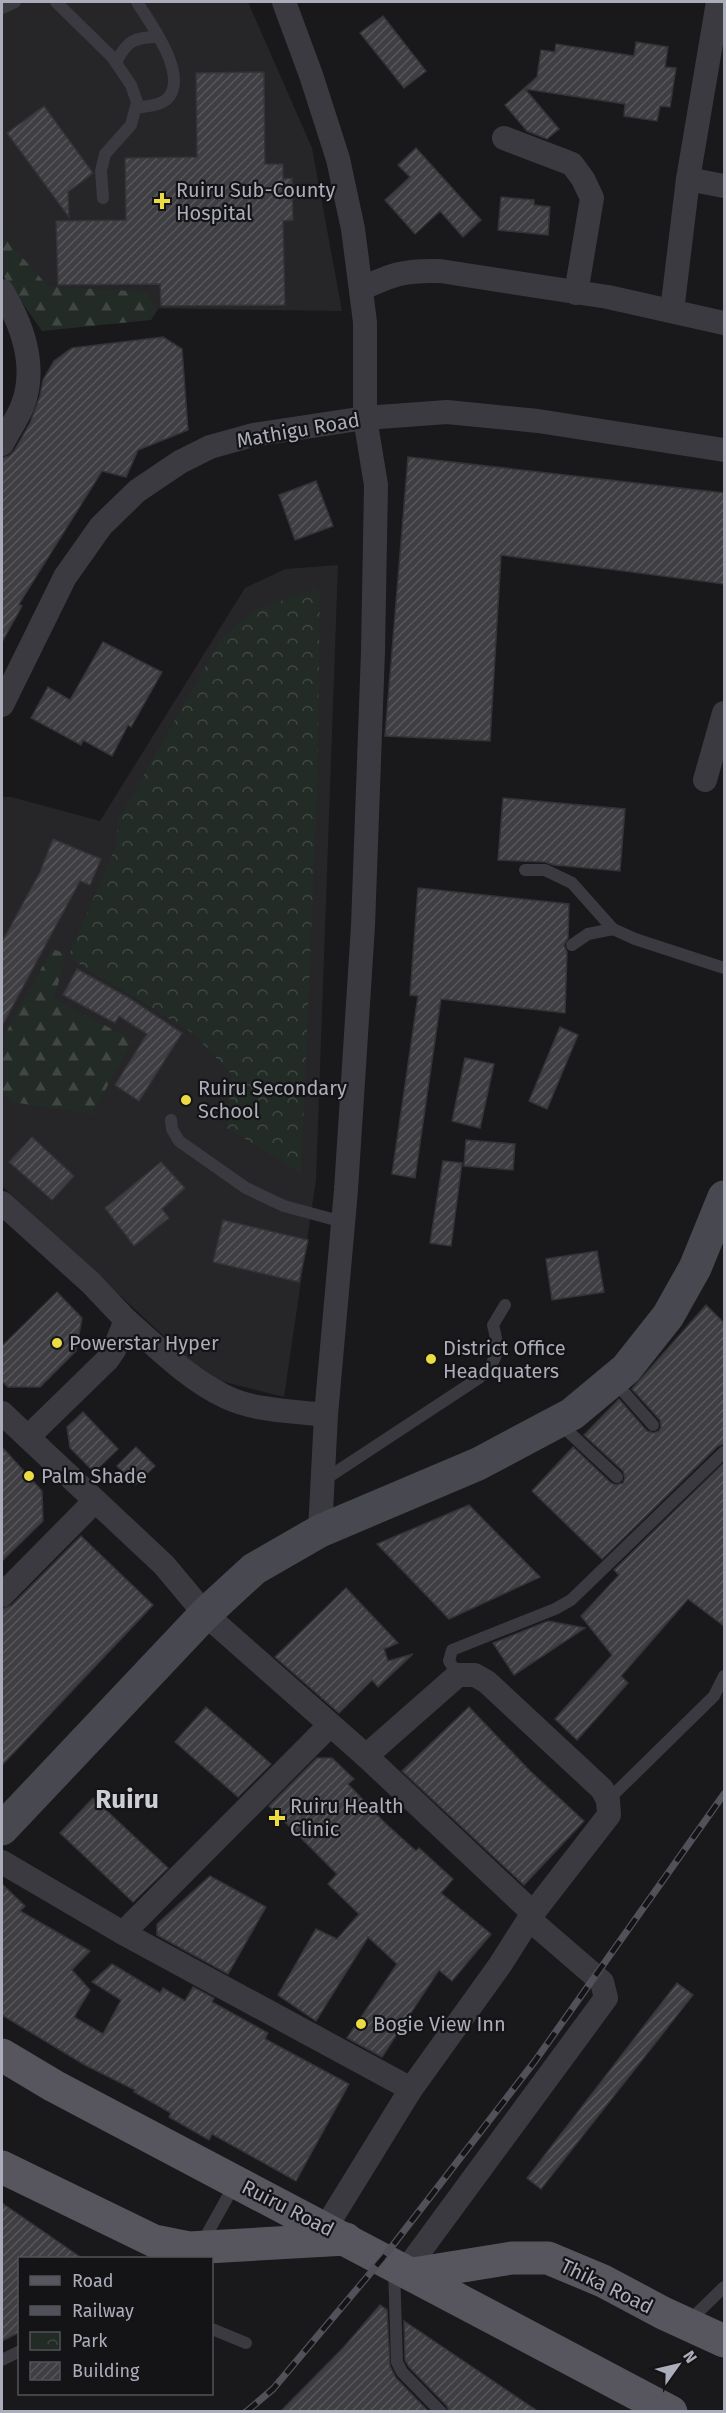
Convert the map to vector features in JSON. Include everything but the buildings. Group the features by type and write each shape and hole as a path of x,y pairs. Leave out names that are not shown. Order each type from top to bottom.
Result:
{"main road":[{"path":"4,1820 205,1614 254,1569 320,1531 478,1464 572,1414 626,1369 668,1316 695,1268 724,1197"},
{"name":"Ruiru Road","path":"2,2055 54,2086 337,2233"},
{"name":"Ruiru Road","path":"2,2167 154,2241 182,2250 337,2233"},
{"path":"337,2233 668,2410"},
{"name":"Thika Road","path":"404,2269 512,2258 548,2258 603,2281 724,2341"}],"street":[{"path":"284,2 338,159 354,229 365,322 365,418 376,485 374,651 363,926 343,1222 326,1415 320,1531"},
{"path":"672,311 688,179 718,2"},
{"path":"504,138 572,164 583,179 592,198 576,293"},
{"path":"688,179 724,186"},
{"path":"361,289 396,274 414,270 440,271 576,293 724,323"},
{"path":"2,291 25,335 30,377 22,407 2,444"},
{"name":"Mathigu Road","path":"2,705 65,577 101,526 137,491 180,462 210,447 253,435 365,418 447,412 538,422 724,450"},
{"path":"705,780 724,713"},
{"path":"2,1203 91,1284 126,1320 183,1369 226,1397 262,1407 326,1415"},
{"path":"28,1437 107,1360 114,1350 126,1320"},
{"path":"2,1414 164,1565 205,1614 366,1756 602,1982 606,1998 404,2269"},
{"path":"2,1595 95,1501"},
{"path":"337,2233 411,2089 500,1965 531,1916 609,1815 608,1800 602,1789 487,1682 475,1675 458,1675 366,1756"},
{"path":"123,1933 330,1725"},
{"path":"2,1862 123,1933 411,2089"}],"lane":[{"path":"2,8 15,2"},
{"path":"56,2 116,62 131,85 137,102 131,125 105,154 101,171 103,198"},
{"path":"136,108 167,99 175,84 172,66 137,2"},
{"path":"116,62 124,48 134,40 158,37"},
{"path":"525,870 545,870 572,883 613,929 635,939 724,968"},
{"path":"572,945 588,934 613,929"},
{"path":"171,1120 172,1129 179,1142 246,1188 284,1206 343,1222"},
{"path":"324,1480 479,1378 495,1363 498,1344 493,1325 495,1318 505,1305"},
{"path":"613,1380 653,1425"},
{"path":"557,1422 617,1478"},
{"path":"458,1675 449,1661 452,1650 555,1609 571,1600 724,1452"},
{"path":"608,1800 714,1696 724,1676"},
{"path":"182,2250 237,2181"},
{"path":"404,2269 397,2362 402,2372 441,2412"},
{"path":"686,2324 724,2287"},
{"path":"213,2329 246,2343"},
{"path":"2,2360 18,2352"}],"shaded area":[{"name":"Ruiru Sub-County Hospital","path":"2,2 248,2 312,148 342,311 41,307 2,254"},
{"path":"338,565 316,1180 284,1397 209,1378 2,1186 2,797 11,797 100,821 245,588 285,569"}],"green space":[{"path":"2,235 48,286 146,292 158,309 151,320 42,331 2,274"},
{"path":"314,589 320,592 317,796 301,1173 227,1128 232,1075 194,1034 68,957 117,844 117,822 221,639 255,610"},
{"path":"52,949 66,954 54,999 133,1040 92,1114 12,1102 2,1092 2,1040"}],"railway":[{"path":"246,2412 273,2389 383,2258 535,2061 724,1794"}],"place":[{"name":"Ruiru Sub-County Hospital","path":"162,201"},
{"name":"Ruiru Secondary School","path":"186,1100"},
{"name":"Powerstar Hyper","path":"57,1343"},
{"name":"District Office Headquaters","path":"431,1359"},
{"name":"Palm Shade","path":"29,1476"},
{"name":"Ruiru Health Clinic","path":"277,1818"},
{"name":"Bogie View Inn","path":"361,2024"}],"district":[{"name":"Ruiru","path":"127,1799"}]}
